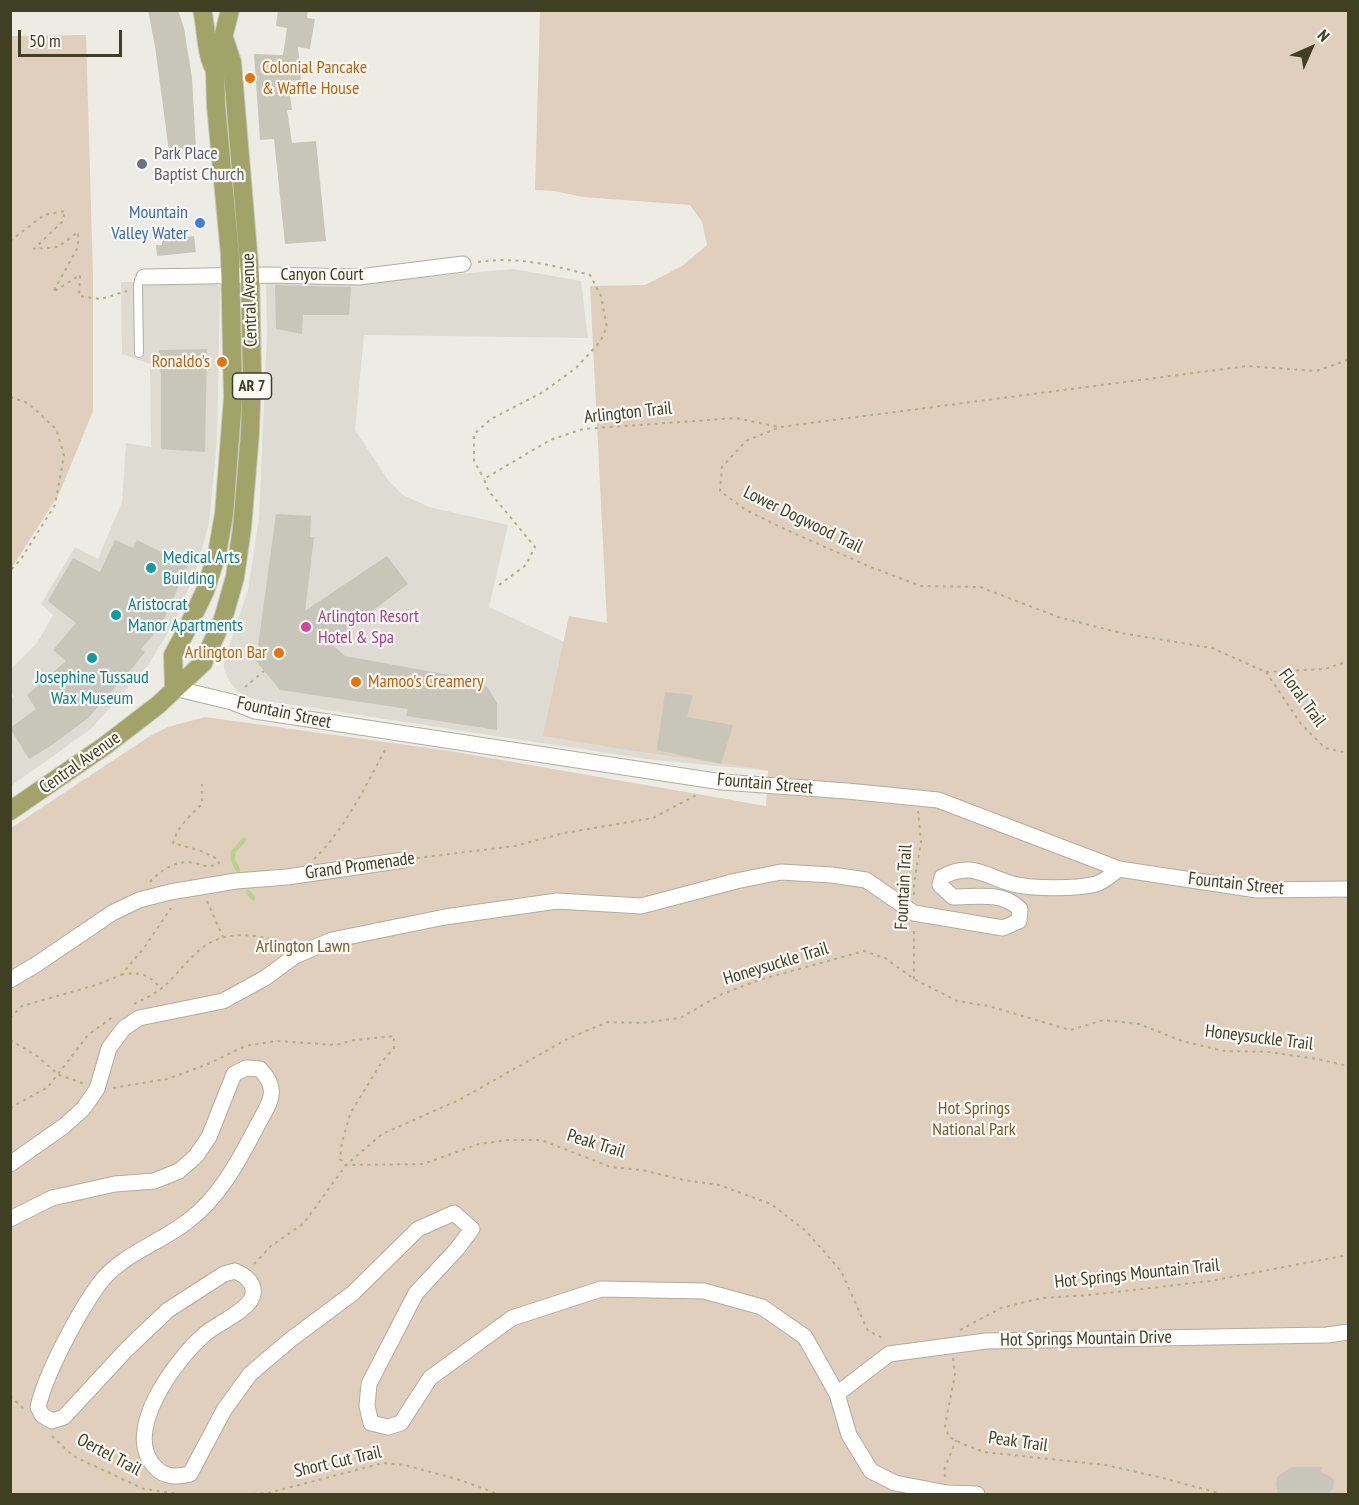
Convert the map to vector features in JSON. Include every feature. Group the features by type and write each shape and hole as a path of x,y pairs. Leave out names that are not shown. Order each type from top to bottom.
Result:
{"main road":[{"path":"202,10 210,62 215,70"},
{"name":"Central Avenue","path":"174,688 173,655 205,591 217,554 224,514 233,398 229,233 216,106 215,70 230,10"},
{"name":"Central Avenue","path":"10,811 106,745 158,705 203,663 223,619 235,577 242,528 250,433 252,373 250,276 232,62 224,38"}],"street":[{"name":"Canyon Court","path":"141,281 230,276 359,276 463,264"},
{"name":"Fountain Street","path":"174,688 232,702 255,711 722,782 938,800 1119,869 1153,876 1257,890 1348,889"},
{"name":"Grand Promenade","path":"10,980 112,913 139,900 203,887 404,860"},
{"path":"10,1164 64,1126 83,1109 97,1089 109,1048 124,1028 139,1018 223,1001 265,978 295,956 332,940 445,916 557,901 641,906 780,872 832,875 866,880 914,913 1003,928 1019,921 1020,909 1011,900 994,897 953,897 940,885 942,877 954,870 979,870 1014,884 1064,888 1098,884 1119,869"},
{"path":"10,1219 52,1198 115,1184 154,1181 178,1171 196,1156 210,1137 234,1074 246,1068 260,1069 269,1079 272,1094 230,1174 201,1211 120,1263 99,1283 41,1392 38,1407 42,1416 52,1421 64,1417 127,1348 168,1310 224,1274 235,1271 244,1275 252,1283 253,1294 248,1305 204,1335 177,1365 155,1398 145,1420 145,1443 151,1463 161,1472 177,1478 190,1474 224,1410 250,1374 290,1340 353,1293 418,1229 454,1213 472,1229 457,1249 416,1293 369,1384 367,1406 371,1423 388,1427 401,1423 430,1378 512,1318 601,1289 704,1291 762,1307 805,1337 837,1394 849,1436 871,1471 895,1483 947,1492 977,1494"},
{"name":"Hot Springs Mountain Drive","path":"837,1394 889,1354 986,1341 1327,1335 1348,1332"}],"lane":[{"path":"139,353 141,281"}],"path":[{"path":"10,242 45,215 65,211 62,222 34,249 58,247 78,232 78,247 53,292 80,275 79,296 101,299 141,281"},
{"path":"463,264 500,259 553,265 590,275 601,296 606,327 600,342 576,368 543,392 491,419 474,434 474,461 488,490 535,547 526,565 499,585"},
{"name":"Lower Dogwood Trail","path":"1348,360 1316,370 1247,366 780,427 746,441 722,467 720,491 746,510 868,567 921,586 980,587 1058,617 1121,633 1212,648 1266,672 1325,669 1348,661"},
{"path":"10,397 28,402 56,429 64,455 54,505 21,559 10,571"},
{"name":"Arlington Trail","path":"484,479 550,440 583,429 736,418 780,427"},
{"path":"245,687 264,671"},
{"name":"Floral Trail","path":"1266,672 1300,724 1325,748 1348,753"},
{"path":"296,875 323,850 354,805 394,733"},
{"name":"Grand Promenade","path":"404,860 515,846 564,833 653,818 722,782"},
{"path":"139,900 137,895 151,880 175,863 193,863 208,868 219,863 218,860 201,851 172,843 183,823 202,804 201,784"},
{"name":"Fountain Trail","path":"914,979 914,883 921,842 917,797"},
{"path":"203,887 210,911 223,937 243,935 269,937 287,944 295,956"},
{"path":"121,975 144,948 171,908 170,892"},
{"name":"Honeysuckle Trail","path":"244,1275 272,1246 304,1222 346,1165 382,1134 459,1100 569,1038 609,1022 642,1023 680,1018 722,994 759,980 864,951 885,958 914,979 957,1001 989,1006 1070,1030 1104,1020 1138,1024 1182,1041 1224,1051 1269,1052 1348,1066"},
{"path":"10,1018 22,1006 135,972 146,975 161,989"},
{"path":"10,1040 37,1056 59,1075 97,1089 167,1079 208,1064 245,1046 277,1041 335,1045 355,1040 394,1036 394,1048 381,1063 350,1114 340,1159 346,1165"},
{"name":"Peak Trail","path":"346,1165 423,1164 479,1144 508,1140 541,1140 611,1167 642,1170 719,1185 771,1204 806,1231 841,1271 868,1331 882,1339 890,1339"},
{"name":"Hot Springs Mountain Trail","path":"940,1347 960,1329 1011,1305 1042,1298 1090,1295 1210,1281 1348,1254"},
{"path":"940,1347 953,1358 955,1374 945,1426 949,1437 956,1440 944,1470 947,1492"},
{"path":"10,1396 26,1411"},
{"name":"Oertel Trail","path":"50,1434 73,1456 83,1461 144,1489 178,1494"},
{"name":"Peak Trail","path":"956,1440 984,1452 1106,1465 1222,1494"},
{"name":"Short Cut Trail","path":"253,1494 268,1493 383,1463 405,1465 460,1480 498,1494"}],"shaded area":[{"path":"513,269 581,281 588,338 364,335 355,430 388,480 403,495 429,507 508,525 489,607 573,646 812,775 646,759 261,700 237,691 230,682 224,670 224,662 248,590 259,518 267,334 266,280 392,280"},
{"path":"121,282 211,282 220,286 217,441 209,523 196,570 176,619 149,664 91,729 11,786 10,699 14,697 11,691 11,669 37,643 53,615 41,604 75,547 98,559 122,502 126,443 151,447 150,364 122,354"}],"green space":[{"name":"Hot Springs National Park","path":"540,11 1348,11 1348,1494 11,1494 11,828 150,736 168,727 205,717 450,751 766,806 768,770 543,736 569,616 607,623 590,286 645,285 682,266 707,245 702,222 690,205 583,197 535,190"},
{"path":"86,35 93,276 93,411 59,494 11,569 11,36"}],"building":[{"path":"148,10 178,10 184,28 192,78 196,148 169,152"},
{"path":"278,10 308,10 307,18 315,19 310,49 298,47 301,80 288,81 292,110 287,110 292,143 316,141 326,241 285,244 274,139 260,140 254,54 283,55 287,28 276,26"},
{"path":"194,236 196,252 157,256 156,245 162,245 162,240"},
{"path":"275,285 351,287 349,315 303,315 302,334 276,329"},
{"path":"207,349 205,452 161,449 159,350"},
{"name":"Arlington Resort Hotel & Spa","path":"276,514 311,516 310,537 314,537 305,611 387,556 408,584 330,643 345,656 477,680 488,688 497,703 497,730 406,716 408,709 280,690 256,661"},
{"path":"115,540 133,548 137,540 188,565 161,626 141,649 145,652 133,667 88,718 29,759 10,728 36,709 27,695 66,661 53,650 76,623 48,601 73,558 100,572"},
{"path":"665,692 693,695 687,717 733,725 721,764 657,750"},
{"path":"1291,1467 1322,1467 1321,1472 1330,1476 1334,1481 1333,1489 1328,1494 1278,1494 1277,1477"}],"waterway":[{"path":"238,870 233,860 233,852 244,840"},
{"path":"248,892 253,898"}],"place":[{"name":"Colonial Pancake & Waffle House","path":"250,78"},
{"name":"Park Place Baptist Church","path":"142,164"},
{"name":"Mountain Valley Water","path":"200,223"},
{"name":"Ronaldo's","path":"222,362"},
{"name":"Medical Arts Building","path":"151,568"},
{"name":"Aristocrat Manor Apartments","path":"116,615"},
{"name":"Arlington Resort Hotel & Spa","path":"306,627"},
{"name":"Arlington Bar","path":"279,653"},
{"name":"Josephine Tussaud Wax Museum","path":"92,658"},
{"name":"Mamoo's Creamery","path":"356,682"}],"park label":[{"name":"Arlington Lawn","path":"303,947"}]}
